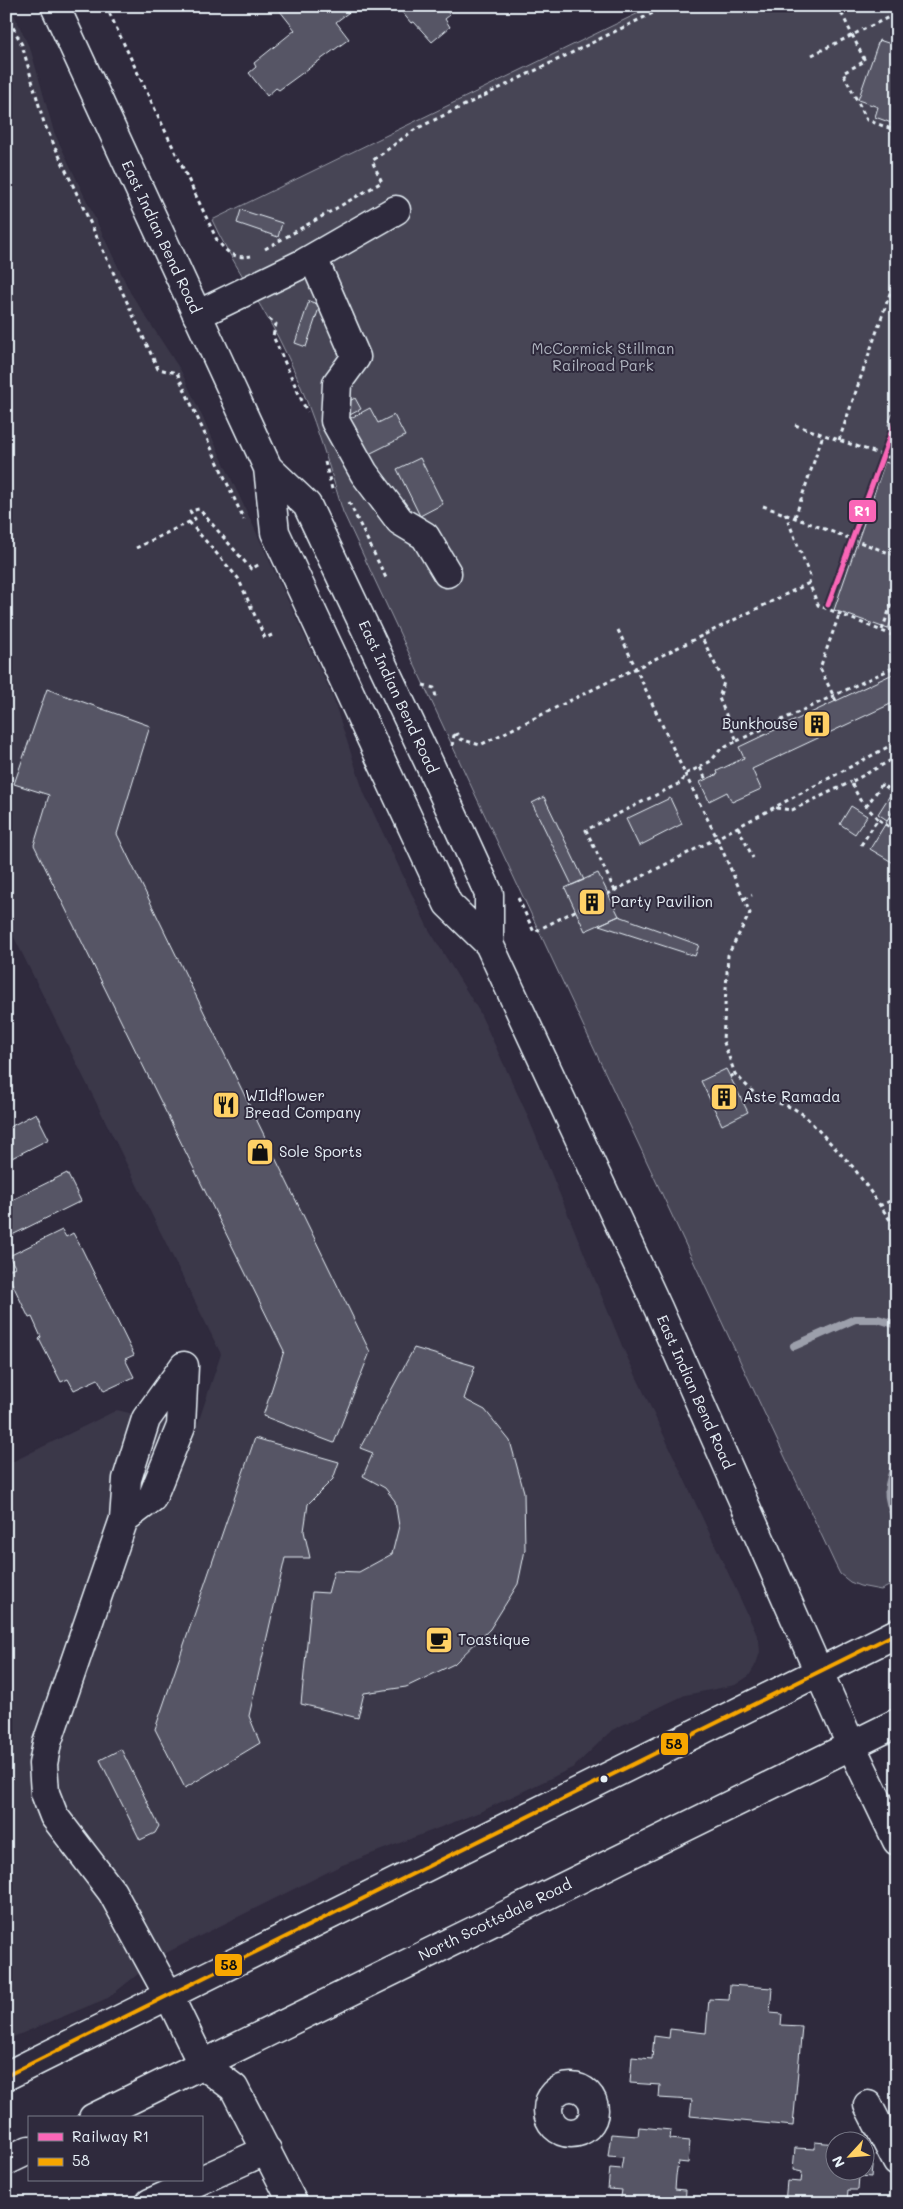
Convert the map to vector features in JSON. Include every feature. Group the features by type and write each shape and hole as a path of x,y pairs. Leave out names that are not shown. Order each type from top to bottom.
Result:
{"main road":[{"name":"East Indian Bend Road","path":"55,6 268,468 275,532 448,904 489,944 658,1308 851,1745 897,1842"},
{"path":"197,315 313,258 396,210"},
{"path":"313,258 356,357 337,383 335,421 364,473 400,521 426,536 447,572"},
{"name":"East Indian Bend Road","path":"268,468 308,505 430,765 489,894 489,944"},
{"path":"124,1519 47,1743 43,1764 45,1793 54,1816 107,1884 169,1996 202,2064 234,2088 293,2203"},
{"path":"6,2076 897,1633"},
{"name":"North Scottsdale Road","path":"97,2116 897,1723"},
{"path":"868,2105 897,2162"},
{"path":"6,2161 28,2150"},
{"path":"202,2180 267,2150"},
{"path":"150,2203 197,2182"}],"path":[{"path":"106,6 217,240 226,252 234,257 252,256"},
{"path":"261,251 382,182 372,161 414,130 667,6"},
{"path":"838,6 865,61 843,73 867,120 897,131"},
{"path":"6,13 22,45 44,123 158,370 176,373 247,526"},
{"path":"812,55 897,13"},
{"path":"839,440 897,273"},
{"path":"269,319 276,324 273,336 311,421"},
{"path":"795,425 897,460"},
{"path":"795,517 823,435"},
{"path":"323,456 335,498"},
{"path":"330,482 339,482"},
{"path":"348,500 387,580"},
{"path":"763,506 897,556"},
{"path":"136,548 195,519 190,511 199,509 251,569 264,562"},
{"path":"785,514 810,576 809,583 818,605 839,615 897,636"},
{"path":"189,522 238,578 265,638 272,635"},
{"path":"454,735 458,734 460,739 480,745 809,583"},
{"path":"882,630 897,589"},
{"path":"836,701 820,668 839,615"},
{"path":"618,630 717,838 750,913 728,955 724,995 723,1040 735,1074 756,1095 793,1108 804,1115 854,1168 897,1230"},
{"path":"701,636 724,682 719,698 737,741"},
{"path":"615,891 586,830 682,782 685,774 711,761 720,750 737,741 897,666"},
{"path":"418,682 426,687 434,688 436,697"},
{"path":"534,932 775,808 897,742"},
{"path":"775,808 792,810 851,782 897,757"},
{"path":"700,767 706,780"},
{"path":"851,782 866,807 878,819 891,828 897,818"},
{"path":"866,807 882,784 892,791"},
{"path":"861,845 878,819"},
{"path":"738,827 753,858"},
{"path":"744,899 752,895"},
{"path":"730,1077 735,1074"},
{"path":"879,1206 897,1198"}],"shaded area":[{"path":"6,6 10,6 31,51 54,132 130,292 181,371 332,695 364,793 428,928 479,1011 526,1112 623,1348 752,1624 759,1640 760,1652 749,1676 735,1685 685,1695 612,1730 574,1767 480,1812 340,1866 162,1955 108,1998 6,2040 6,1465 117,1410 196,1429 221,1354 6,921"}],"green space":[{"name":"McCormick Stillman Railroad Park","path":"653,6 897,6 897,1582 881,1590 850,1582 840,1574 835,1564 343,512 315,423 298,379 270,322 227,250 212,220"}],"building":[{"path":"276,6 357,6 336,22 349,39 279,90 276,88 267,96 249,73 256,67 254,63 295,30"},
{"path":"397,6 442,6 450,15 445,19 450,27 432,42 414,22 411,23"},
{"path":"879,40 897,46 897,125 875,117 878,107 858,100"},
{"path":"241,210 282,223 278,237 237,223"},
{"path":"309,301 320,305 306,347 295,343"},
{"path":"355,398 361,409 348,416 342,405"},
{"path":"897,401 897,428 888,425"},
{"path":"370,408 378,423 394,415 405,436 365,456 347,420"},
{"path":"420,458 443,504 420,516 397,469"},
{"path":"885,462 897,466 897,605 888,629 834,610"},
{"name":"Bunkhouse","path":"897,672 897,701 752,769 761,789 732,802 727,792 709,801 700,782 718,774 717,771 744,758 739,747"},
{"path":"47,689 150,726 117,834 370,1352 334,1443 263,1416 284,1351 34,845 49,795 14,784"},
{"path":"897,784 897,805 887,820 878,814"},
{"path":"544,797 584,880 572,885 532,803"},
{"path":"670,798 682,824 639,846 626,819"},
{"path":"897,805 897,865 870,849"},
{"path":"851,806 867,816 855,834 840,824"},
{"name":"Party Pavilion","path":"598,873 619,916 585,931 565,888"},
{"path":"619,916 699,945 695,956 599,925"},
{"name":"Aste Ramada","path":"726,1069 748,1112 722,1125 701,1081"},
{"path":"36,1113 49,1139 6,1161 6,1129"},
{"path":"67,1173 81,1201 6,1238 6,1203"},
{"path":"62,1230 66,1237 73,1233 134,1355 125,1359 134,1377 104,1391 98,1379 74,1390 68,1379 61,1382 39,1339 41,1337 32,1317 29,1318 6,1271 15,1267 9,1256"},
{"path":"414,1348 475,1366 464,1399 485,1410 510,1441 524,1492 525,1550 518,1584 490,1629 454,1664 406,1687 364,1693 358,1718 301,1704 312,1592 328,1593 334,1571 359,1572 392,1554 399,1526 395,1501 385,1488 363,1476 373,1453 360,1448"},
{"path":"255,1438 339,1462 333,1479 308,1504 304,1531 310,1558 285,1558 249,1716 260,1743 185,1788 155,1729"},
{"path":"121,1749 159,1826 155,1833 140,1840 100,1760"},
{"path":"730,1985 772,1988 770,2013 782,2014 781,2025 802,2026 793,2126 690,2116 692,2100 659,2098 660,2085 630,2083 632,2057 652,2059 654,2036 669,2038 670,2029 706,2033 709,1999 729,2000"},
{"path":"639,2127 671,2130 670,2139 690,2141 688,2163 678,2162 676,2176 675,2189 686,2190 685,2203 620,2203 622,2190 608,2189 610,2168 621,2169 623,2157 608,2156 611,2134 638,2136"},
{"path":"815,2142 826,2143 826,2182 859,2182 858,2190 848,2190 847,2201 862,2203 785,2203 787,2181 801,2182 802,2172 793,2170 795,2148 815,2149"}],"waterway":[{"path":"794,1346 855,1319 878,1319 897,1325"},
{"path":"897,1458 888,1490 890,1504 897,1522"}],"rail line":[{"name":"R1","path":"828,605 897,417"}],"transit line":[{"name":"58","path":"6,2076 897,1633"}],"place":[{"name":"Bunkhouse","path":"817,724"},
{"name":"Party Pavilion","path":"592,902"},
{"name":"Aste Ramada","path":"724,1097"},
{"name":"WIldflower Bread Company","path":"226,1105"},
{"name":"Sole Sports","path":"260,1152"},
{"name":"Toastique","path":"439,1640"}]}
